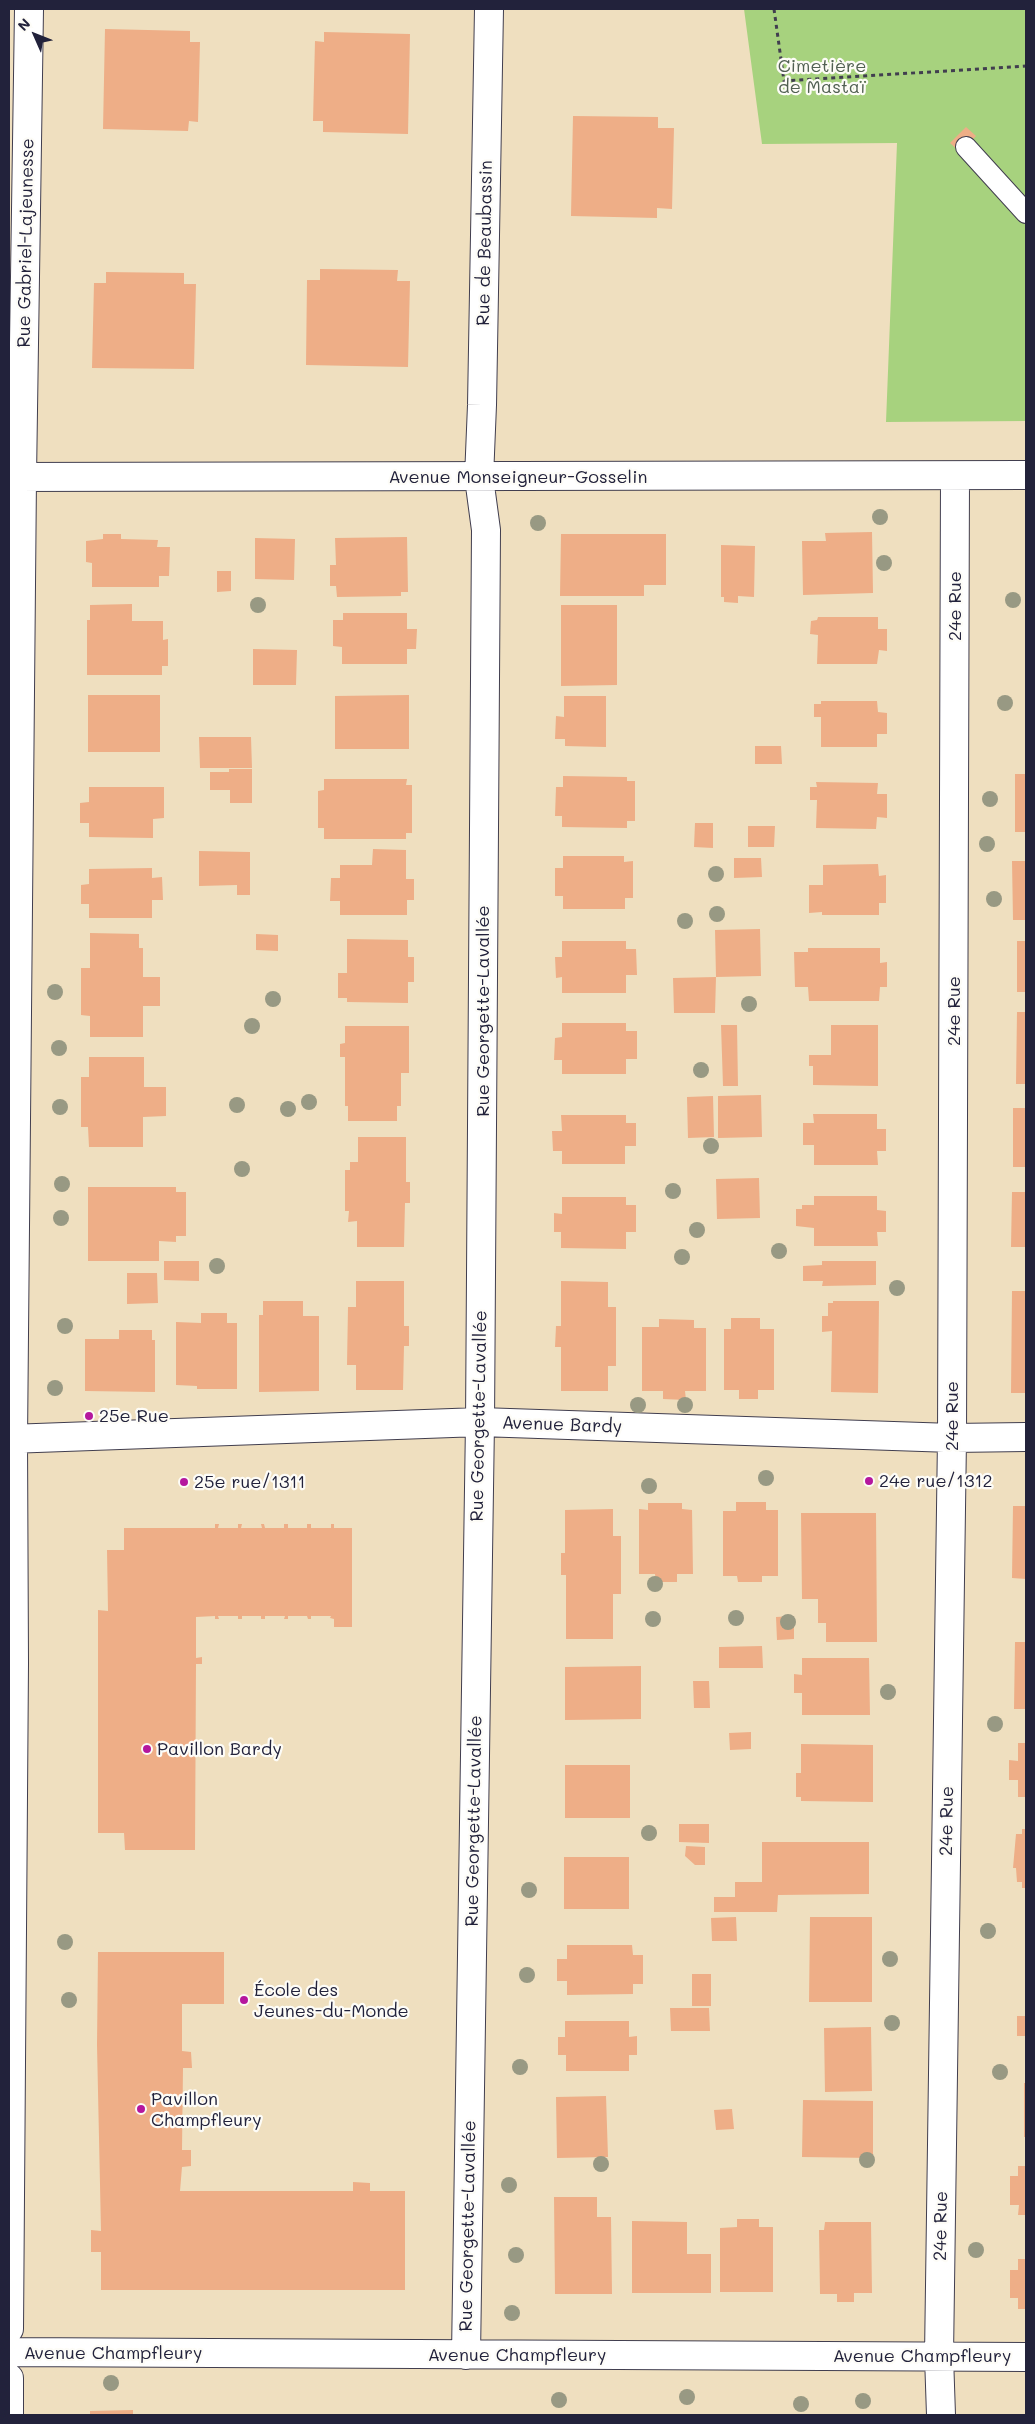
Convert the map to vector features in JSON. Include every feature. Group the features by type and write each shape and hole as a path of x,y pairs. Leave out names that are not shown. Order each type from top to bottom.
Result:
{"street":[{"name":"Rue Gabriel-Lajeunesse","path":"16,477 29,9"},
{"name":"Rue de Beaubassin","path":"479,478 489,9"},
{"name":"Avenue Monseigneur-Gosselin","path":"16,477 479,478 1026,475"},
{"name":"24e Rue","path":"940,2415 939,2356 952,1438 956,476"},
{"path":"9,2329 16,477"},
{"name":"Rue Georgette-Lavallée","path":"466,2355 480,1422 486,530 479,478"},
{"name":"Avenue Bardy","path":"11,1439 480,1422 952,1438 1026,1437"},
{"name":"Avenue Champfleury","path":"9,2352 1026,2357"},
{"path":"9,2378 9,2415"}],"lane":[{"path":"966,146 1026,213"}],"path":[{"path":"774,9 784,81 1026,66"}],"green space":[{"name":"Cimetière de Mastaï","path":"744,9 1026,9 1026,421 886,422 897,143 762,144"}],"building":[{"path":"105,29 190,31 190,42 200,42 198,122 189,121 188,131 103,129"},
{"path":"324,32 410,34 408,134 323,132 323,121 313,121 315,41 324,42"},
{"path":"573,116 658,117 658,128 674,128 672,209 657,208 657,218 571,216"},
{"path":"966,127 976,136 960,152 950,143"},
{"path":"320,269 398,270 397,281 410,281 408,367 306,365 307,280 320,280"},
{"path":"106,272 184,273 184,284 196,284 194,369 92,368 94,283 106,283"},
{"path":"872,532 873,593 803,595 802,541 826,541 825,533"},
{"path":"103,534 121,534 121,539 158,540 157,547 170,547 169,576 159,576 159,587 92,587 92,563 86,562 86,541 103,539"},
{"path":"561,534 666,534 666,585 644,585 644,596 560,596"},
{"path":"407,537 408,592 401,592 401,596 337,597 336,586 330,586 330,565 336,565 335,538"},
{"path":"255,538 295,539 294,580 255,579"},
{"path":"721,545 755,546 754,597 738,596 738,603 724,602 724,597 721,597"},
{"path":"217,571 231,571 231,591 217,592"},
{"path":"132,604 132,621 163,621 163,640 168,639 168,666 162,666 162,675 87,675 87,620 90,620 90,605"},
{"path":"561,605 617,605 617,685 561,686"},
{"path":"343,613 407,613 407,629 417,629 416,649 407,649 407,664 342,664 342,647 333,646 333,620 343,620"},
{"path":"818,617 878,617 878,629 887,629 887,651 879,650 877,664 817,664 818,635 810,634 811,621 817,620"},
{"path":"253,649 297,650 296,685 253,685"},
{"path":"88,695 160,695 160,752 88,752"},
{"path":"409,695 409,749 335,749 335,696"},
{"path":"564,696 606,696 606,747 565,746 565,739 555,739 556,716 564,717"},
{"path":"821,701 877,701 878,712 887,713 887,734 877,734 877,747 821,747 821,717 814,717 814,704 821,704"},
{"path":"199,737 251,737 252,768 200,768"},
{"path":"755,746 781,746 782,764 755,764"},
{"path":"229,769 252,769 252,803 230,803 230,790 210,790 210,772 229,772"},
{"path":"1015,774 1026,774 1026,832 1015,832"},
{"path":"563,776 627,777 627,781 635,781 635,821 627,821 627,828 562,827 562,816 555,816 556,787 563,787"},
{"path":"324,779 407,779 406,785 412,785 412,833 406,833 406,839 324,839 324,828 318,828 318,791 324,790"},
{"path":"816,782 878,783 877,794 887,794 887,818 877,817 876,829 816,828 817,800 810,800 810,787 817,787"},
{"path":"89,787 164,787 164,818 153,819 153,838 89,837 89,823 80,823 80,803 89,802"},
{"path":"695,823 713,823 713,848 694,847"},
{"path":"748,826 775,826 774,847 748,847"},
{"path":"373,849 406,850 406,879 414,879 414,900 407,900 407,915 340,915 340,901 330,901 331,878 340,878 340,865 372,865"},
{"path":"199,851 250,852 250,895 237,895 237,885 199,886"},
{"path":"563,856 624,856 624,862 633,861 633,898 625,898 625,909 563,909 563,896 555,896 555,868 563,868"},
{"path":"734,858 761,858 762,877 734,878"},
{"path":"1012,861 1026,861 1026,920 1013,920"},
{"path":"878,864 879,876 886,875 886,903 879,903 879,915 822,915 822,912 809,913 809,885 823,885 823,865"},
{"path":"152,868 152,878 162,877 163,900 152,900 152,918 89,918 89,904 81,904 81,885 89,884 89,869"},
{"path":"760,929 761,976 716,977 715,930"},
{"path":"90,933 139,934 139,948 143,948 143,977 160,977 160,1006 143,1006 143,1037 90,1037 90,1016 81,1015 81,968 90,968"},
{"path":"256,934 278,935 278,951 256,950"},
{"path":"347,939 408,940 408,957 414,957 414,982 408,982 408,1003 347,1002 347,998 338,998 338,973 347,973"},
{"path":"562,941 626,941 626,949 636,949 637,975 626,975 626,993 562,993 562,977 556,978 555,957 562,957"},
{"path":"1017,941 1026,941 1026,992 1017,992"},
{"path":"808,948 880,948 880,963 887,962 887,987 880,987 879,1001 809,1001 808,987 795,987 794,952 808,952"},
{"path":"716,977 715,1013 674,1013 673,978"},
{"path":"1017,1012 1026,1012 1026,1084 1016,1084"},
{"path":"562,1023 626,1023 626,1031 637,1031 637,1059 626,1059 626,1074 562,1074 562,1060 554,1060 555,1038 562,1037"},
{"path":"721,1025 737,1025 738,1086 723,1086"},
{"path":"831,1025 878,1025 878,1086 813,1085 813,1066 809,1066 809,1055 831,1055"},
{"path":"345,1026 409,1026 409,1073 401,1073 401,1106 397,1106 397,1121 348,1121 348,1106 345,1106 345,1057 340,1057 340,1044 345,1043"},
{"path":"89,1057 144,1057 144,1087 166,1087 166,1116 143,1117 143,1147 89,1147 88,1127 81,1127 81,1077 89,1077"},
{"path":"761,1095 762,1137 718,1138 718,1096"},
{"path":"713,1096 714,1137 688,1138 687,1097"},
{"path":"1013,1108 1026,1108 1026,1167 1013,1167"},
{"path":"813,1114 877,1114 877,1129 886,1129 886,1151 877,1151 878,1165 814,1165 814,1145 803,1145 803,1123 814,1123"},
{"path":"561,1115 626,1115 626,1123 636,1123 636,1146 625,1146 625,1164 562,1164 562,1151 553,1151 552,1131 562,1131"},
{"path":"358,1137 406,1137 406,1182 410,1182 410,1203 405,1203 404,1247 357,1247 357,1221 348,1222 349,1211 345,1211 345,1170 350,1170 350,1162 358,1162"},
{"path":"759,1178 760,1218 717,1219 716,1179"},
{"path":"88,1187 176,1187 176,1192 186,1192 186,1236 176,1236 176,1242 159,1241 159,1261 88,1261"},
{"path":"1012,1192 1026,1192 1026,1247 1011,1247"},
{"path":"814,1196 877,1196 877,1210 886,1211 886,1232 877,1232 878,1246 814,1246 814,1228 796,1226 796,1209 802,1209 802,1205 814,1205"},
{"path":"562,1197 626,1197 626,1205 636,1205 636,1232 626,1232 626,1249 561,1248 561,1232 554,1232 554,1213 562,1214"},
{"path":"164,1261 199,1261 199,1281 164,1280"},
{"path":"822,1261 876,1261 876,1285 822,1286 823,1281 803,1281 803,1266 822,1265"},
{"path":"127,1273 157,1273 158,1303 127,1304"},
{"path":"356,1281 404,1281 404,1326 409,1326 409,1346 404,1346 403,1390 356,1390 356,1365 347,1365 348,1307 356,1307"},
{"path":"561,1281 608,1282 608,1307 616,1307 616,1366 608,1366 608,1391 561,1391 561,1347 555,1347 556,1326 561,1326"},
{"path":"1012,1291 1026,1291 1026,1393 1011,1393"},
{"path":"263,1301 303,1301 303,1316 319,1316 319,1391 259,1392 259,1315 263,1315"},
{"path":"833,1301 879,1301 878,1393 831,1392 832,1331 822,1332 822,1316 828,1316 828,1303 833,1303"},
{"path":"201,1313 227,1313 227,1323 237,1323 237,1389 197,1389 197,1386 176,1385 176,1322 201,1323"},
{"path":"731,1318 760,1318 760,1329 774,1329 774,1390 758,1390 758,1399 739,1399 739,1390 724,1390 724,1329 731,1329"},
{"path":"659,1319 694,1320 694,1328 706,1328 706,1391 685,1391 686,1400 663,1399 663,1391 642,1391 642,1327 659,1327"},
{"path":"119,1330 152,1330 152,1340 155,1340 155,1392 85,1391 85,1339 119,1339"},
{"path":"736,1502 766,1502 766,1510 778,1510 778,1576 762,1576 762,1582 738,1582 737,1576 723,1576 723,1511 736,1511"},
{"path":"648,1503 682,1503 682,1509 692,1510 693,1574 677,1574 677,1582 656,1582 655,1574 639,1574 639,1509 648,1510"},
{"path":"1013,1506 1026,1506 1026,1579 1012,1578"},
{"path":"613,1509 613,1536 621,1536 621,1594 613,1594 613,1639 566,1639 566,1575 561,1575 561,1553 565,1553 565,1510"},
{"path":"801,1513 876,1513 877,1642 826,1642 826,1623 818,1623 818,1599 802,1599"},
{"name":"Pavillon Bardy","path":"215,1524 219,1524 218,1528 238,1528 238,1524 242,1524 241,1528 262,1528 261,1524 264,1524 265,1528 284,1528 284,1524 288,1524 288,1528 307,1528 307,1524 311,1524 311,1528 331,1528 331,1524 334,1524 334,1528 352,1528 352,1627 334,1627 334,1619 330,1618 331,1616 311,1616 311,1619 308,1619 307,1616 288,1616 288,1619 284,1619 285,1616 265,1616 265,1619 261,1619 261,1616 242,1616 242,1619 238,1619 238,1616 218,1616 219,1619 215,1619 215,1616 196,1617 196,1658 202,1657 202,1664 196,1664 195,1850 125,1850 124,1833 98,1833 98,1610 108,1611 107,1550 124,1550 124,1528 215,1528"},
{"path":"794,1616 794,1639 777,1640 776,1617"},
{"path":"1015,1642 1026,1642 1026,1709 1014,1709"},
{"path":"762,1646 763,1668 719,1668 719,1647"},
{"path":"802,1658 869,1658 870,1715 802,1715 802,1693 794,1693 794,1674 802,1675"},
{"path":"641,1666 641,1719 565,1720 565,1667"},
{"path":"693,1681 709,1681 710,1708 694,1708"},
{"path":"751,1732 751,1749 730,1750 729,1733"},
{"path":"1018,1743 1026,1743 1026,1797 1018,1797 1018,1780 1009,1780 1009,1760 1018,1761"},
{"path":"801,1744 873,1745 873,1802 801,1801 801,1797 796,1797 796,1773 801,1773"},
{"path":"565,1765 630,1765 630,1818 565,1818"},
{"path":"679,1824 709,1824 709,1843 679,1842"},
{"path":"1022,1829 1026,1829 1026,1888 1022,1888 1022,1882 1017,1882 1016,1868 1013,1868 1016,1834 1022,1834"},
{"path":"762,1842 869,1842 869,1894 778,1895 777,1912 714,1912 714,1897 735,1897 735,1882 762,1882"},
{"path":"686,1846 705,1847 705,1865 695,1865 685,1856"},
{"path":"564,1857 629,1857 629,1909 564,1909"},
{"path":"736,1917 737,1941 712,1941 711,1918"},
{"path":"810,1917 872,1917 872,2002 809,2002"},
{"path":"567,1945 632,1945 633,1955 643,1955 643,1984 633,1984 633,1994 567,1995 567,1981 557,1981 557,1959 567,1959"},
{"name":"Pavillon Champfleury","path":"98,1952 224,1952 224,2004 182,2004 182,2051 191,2052 192,2068 183,2068 182,2150 191,2150 191,2166 182,2167 180,2191 353,2191 353,2182 370,2183 370,2191 405,2191 405,2290 101,2290 101,2252 91,2252 91,2230 101,2231 97,2045"},
{"path":"692,1974 711,1974 711,2006 692,2006"},
{"path":"670,2008 709,2008 710,2031 671,2031"},
{"path":"1017,2016 1026,2016 1026,2036 1017,2036"},
{"path":"565,2021 629,2021 629,2037 637,2036 637,2055 629,2055 629,2071 566,2071 566,2055 558,2055 558,2037 565,2037"},
{"path":"871,2027 872,2091 825,2092 824,2028"},
{"path":"1024,2083 1026,2083 1026,2137 1024,2137"},
{"path":"606,2096 608,2157 557,2158 556,2097"},
{"path":"803,2100 873,2101 873,2158 802,2157"},
{"path":"732,2109 734,2129 716,2130 714,2110"},
{"path":"1018,2166 1026,2166 1026,2215 1018,2215 1019,2205 1010,2205 1010,2176 1018,2176"},
{"path":"554,2197 597,2197 597,2217 611,2217 612,2294 555,2294"},
{"path":"737,2219 759,2219 759,2227 773,2227 773,2292 720,2292 720,2228 737,2227"},
{"path":"632,2221 687,2222 687,2254 711,2254 711,2293 632,2293"},
{"path":"825,2222 871,2222 872,2293 854,2293 854,2302 837,2302 837,2294 820,2294 819,2230 824,2230"},
{"path":"1018,2259 1026,2259 1026,2309 1018,2309 1018,2298 1010,2298 1010,2270 1018,2270"},
{"path":"133,2410 133,2415 90,2415 90,2411"}],"place":[{"name":"25e Rue","path":"89,1416"},
{"name":"24e rue/1312","path":"869,1481"},
{"name":"25e rue/1311","path":"184,1482"},
{"name":"Pavillon Bardy","path":"147,1749"},
{"name":"École des Jeunes-du-Monde","path":"244,2000"},
{"name":"Pavillon Champfleury","path":"141,2109"}]}
